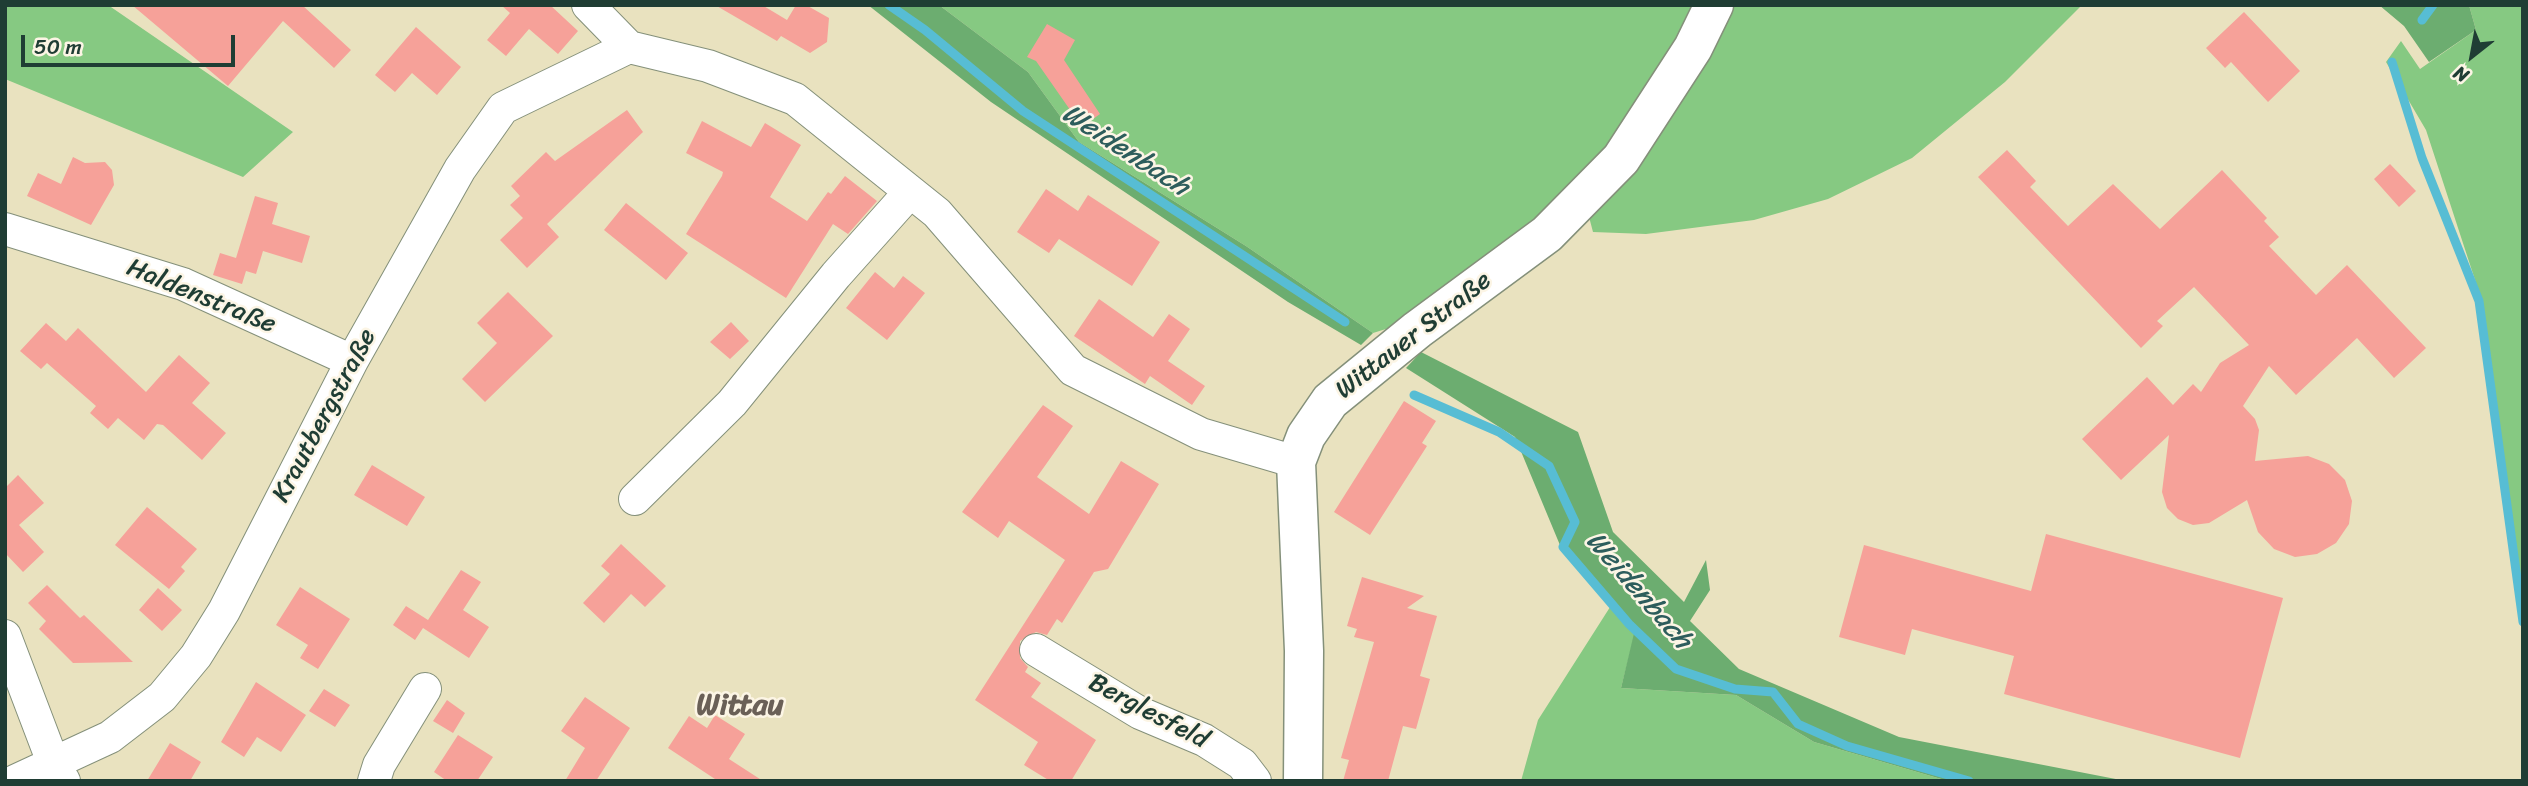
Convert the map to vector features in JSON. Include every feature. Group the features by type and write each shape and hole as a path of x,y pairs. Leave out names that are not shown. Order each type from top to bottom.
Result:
{"street":[{"path":"588,5 629,47 708,65 796,100 937,213 1073,370 1201,434 1296,462"},
{"name":"Wittauer Straße","path":"1303,781 1304,651 1296,462 1306,436 1330,401 1417,330 1547,234 1621,159 1693,48 1714,5"},
{"name":"Krautbergstraße","path":"15,781 59,773 162,697 196,656 224,611 352,361 460,169 503,108 629,47"},
{"path":"635,499 732,403 836,275 910,192"},
{"name":"Haldenstraße","path":"5,229 183,284 352,361"},
{"path":"5,636 59,773"},
{"name":"Berglesfeld","path":"1036,650 1140,713 1204,740 1242,764 1255,781"},
{"path":"374,781 379,765 425,689"}],"green space":[{"path":"5,5 108,5 293,132 243,177 5,79"},
{"path":"868,5 939,5 1028,72 1079,142 1246,246 1373,333 1361,345 1288,302 991,102"},
{"path":"939,5 1695,5 1661,68 1610,148 1574,186 1415,320 1373,333 1246,246 1079,142 1028,72"},
{"path":"1725,5 2082,5 2005,82 1912,158 1828,199 1754,220 1646,234 1593,232 1588,213"},
{"path":"2379,5 2469,5 2476,30 2429,62 2404,26"},
{"path":"2469,5 2523,5 2523,614 2477,286 2426,130 2386,62 2401,41 2420,69 2476,30"},
{"path":"1421,352 1578,432 1613,532 1684,602 1706,560 1710,590 1690,621 1739,669 1899,737 2126,781 1948,781 1814,742 1736,695 1621,688 1636,625 1612,604 1562,550 1515,437 1406,368"},
{"path":"1612,604 1637,625 1621,688 1736,695 1814,742 1948,781 1521,781 1538,720"}],"building":[{"path":"132,5 302,5 351,50 334,68 283,21 228,86"},
{"path":"501,5 550,5 578,31 558,54 529,29 506,56 487,40 510,13"},
{"path":"715,5 762,5 787,20 796,5 806,5 829,18 827,42 810,53 781,36 777,41"},
{"path":"2244,12 2300,71 2268,102 2231,62 2225,68 2206,48"},
{"path":"1047,24 1075,40 1064,60 1100,114 1082,127 1036,61 1027,57"},
{"path":"416,27 461,67 437,95 412,73 395,92 375,75"},
{"path":"627,110 643,132 547,224 559,237 527,268 500,240 523,218 510,205 520,196 511,186 546,152 555,161"},
{"path":"702,121 751,147 765,123 801,145 770,197 807,221 828,192 831,194 845,176 877,201 848,234 833,224 786,298 686,234 723,172 686,153"},
{"path":"2007,150 2036,181 2030,187 2068,226 2113,184 2160,229 2222,170 2267,218 2264,221 2279,237 2269,246 2316,295 2347,265 2426,348 2394,378 2357,338 2296,395 2269,366 2243,406 2255,419 2259,430 2255,461 2308,456 2329,464 2345,480 2352,501 2349,524 2336,543 2317,554 2295,557 2274,549 2258,532 2247,500 2209,523 2193,525 2178,519 2167,508 2162,492 2169,435 2121,480 2082,439 2147,377 2173,405 2193,384 2201,392 2220,363 2249,345 2194,287 2157,321 2163,326 2141,348 1978,177"},
{"path":"73,157 85,163 105,162 112,170 114,185 91,225 27,196 38,173 61,184"},
{"path":"2390,164 2416,191 2399,207 2374,179"},
{"path":"1046,189 1078,211 1088,195 1160,242 1132,286 1059,239 1049,253 1017,232"},
{"path":"255,196 278,203 272,224 310,236 302,263 263,251 256,274 246,271 242,284 213,275 220,253 236,258"},
{"path":"626,203 688,253 666,280 604,230"},
{"path":"875,272 894,288 903,276 925,293 887,340 846,308"},
{"path":"508,292 553,336 485,402 462,379 497,343 477,323"},
{"path":"1099,299 1153,337 1169,314 1190,329 1168,361 1205,386 1192,405 1150,376 1145,384 1074,336"},
{"path":"731,322 749,341 730,359 710,342"},
{"path":"46,323 66,341 78,328 146,392 179,355 210,383 192,403 226,433 202,460 163,425 157,424 144,440 118,418 108,429 90,413 96,406 47,363 41,369 20,351"},
{"path":"1404,401 1436,421 1422,443 1427,446 1370,535 1334,512"},
{"path":"1043,405 1073,426 1037,477 1089,514 1121,461 1159,484 1108,569 1094,572 1062,623 1057,619 1047,635 1036,632 1020,641 1020,658 1028,667 1025,672 1041,683 1031,697 1096,740 1071,781 1050,781 1024,765 1038,742 975,700 1065,560 1009,521 998,538 962,512"},
{"path":"372,465 425,497 407,526 354,495"},
{"path":"18,475 44,503 19,525 44,552 23,572 5,553 5,488"},
{"path":"147,507 197,549 181,567 185,571 169,589 115,545"},
{"path":"2046,534 2283,598 2240,758 2004,694 2014,656 1912,629 1905,655 1839,637 1864,545 2031,591"},
{"path":"621,544 666,586 645,607 631,594 604,623 583,603 610,574 601,566"},
{"path":"461,570 481,582 463,610 489,627 469,658 423,628 415,640 393,625 406,606 428,620"},
{"path":"1362,577 1424,596 1407,608 1437,616 1420,676 1430,679 1416,729 1403,726 1388,781 1343,781 1349,760 1341,758 1374,642 1354,637 1357,629 1347,626"},
{"path":"47,585 80,618 84,615 133,662 73,663 39,629 46,621 28,603"},
{"path":"300,587 350,619 318,669 300,658 308,645 276,625"},
{"path":"158,588 182,610 162,631 139,610"},
{"path":"256,682 306,715 281,752 257,737 244,757 221,742"},
{"path":"324,689 350,705 335,727 309,711"},
{"path":"585,697 630,728 596,781 565,781 585,748 561,731"},
{"path":"447,700 465,713 453,733 433,721"},
{"path":"715,715 745,734 729,759 763,781 718,781 668,748 689,716 707,728"},
{"path":"458,735 493,757 477,781 447,781 434,772"},
{"path":"170,743 201,762 190,781 147,781"}],"waterway":[{"name":"Weidenbach","path":"889,5 925,30 1023,111 1345,322"},
{"path":"2422,20 2433,5"},
{"path":"2392,62 2422,158 2479,301 2523,622"},
{"name":"Weidenbach","path":"1414,395 1499,432 1549,466 1575,522 1563,547 1629,624 1676,669 1735,689 1773,692 1798,724 1847,746 1969,781"}],"district":[{"name":"Wittau","path":"740,706"}]}
